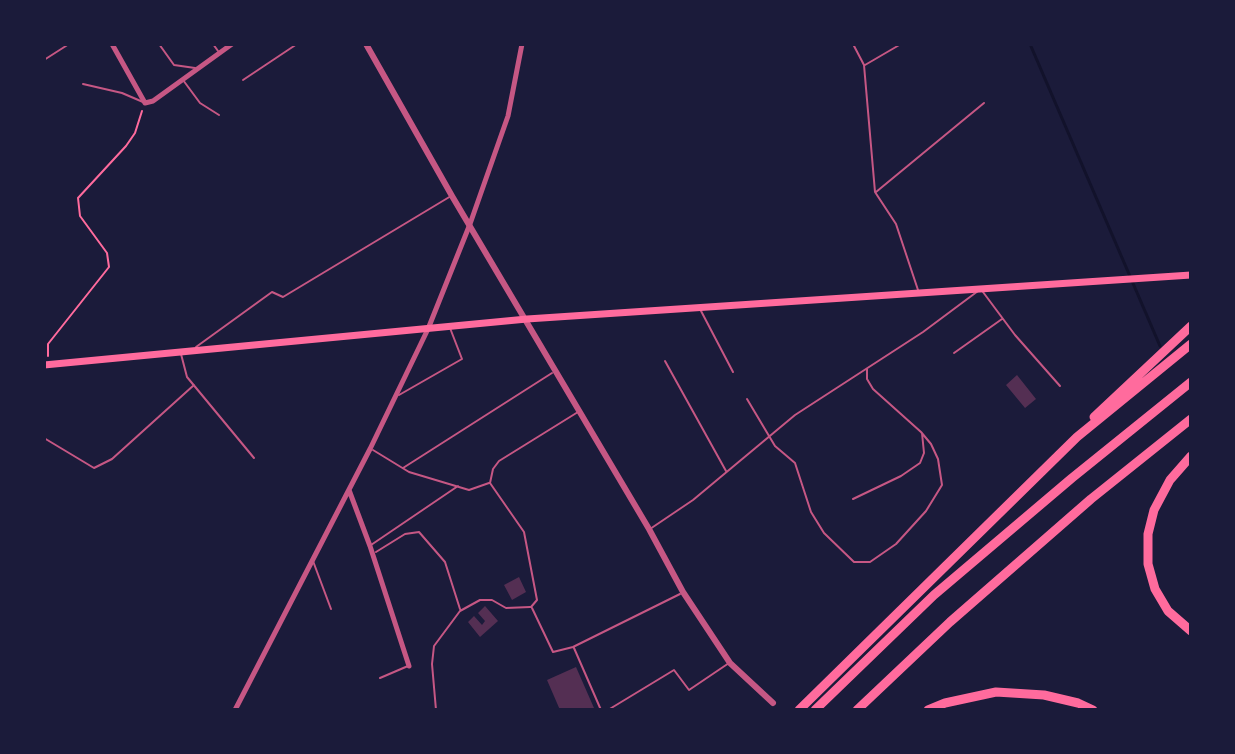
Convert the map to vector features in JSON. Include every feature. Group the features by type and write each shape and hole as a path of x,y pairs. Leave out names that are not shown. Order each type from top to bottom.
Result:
{"highway":[{"path":"1077,437 1080,429 1191,326"},
{"path":"799,710 1077,437 1191,344"},
{"path":"815,710 934,595 1191,382"},
{"path":"857,710 950,622 1091,499 1191,419"},
{"path":"1191,456 1170,480 1154,510 1148,534 1148,564 1155,589 1168,611 1191,631"},
{"path":"928,710 945,703 996,692 1044,695 1093,710"}],"main road":[{"path":"46,365 527,319 1191,275"}],"street":[{"path":"112,44 145,103 153,101 232,44"},
{"path":"366,44 683,592 730,663 773,703"},
{"path":"235,710 370,449 428,329 508,116 522,44"},
{"path":"349,490 409,666"}],"lane":[{"path":"44,60 69,44"},
{"path":"159,44 174,65 197,69"},
{"path":"213,44 219,52"},
{"path":"243,80 297,44"},
{"path":"853,44 864,65 875,192 896,224 919,294"},
{"path":"864,65 901,44"},
{"path":"183,79 200,103 219,115"},
{"path":"83,84 122,93 145,103"},
{"path":"875,192 984,103"},
{"path":"254,458 187,377 185,352 272,292 283,297 452,196"},
{"path":"649,529 693,500 768,436 981,289 1060,386"},
{"path":"699,308 733,372"},
{"path":"954,353 1003,319"},
{"path":"394,398 462,359 449,327"},
{"path":"665,361 726,471"},
{"path":"747,399 775,446 795,463 811,512 824,533 835,547 854,562 870,562 896,544 926,511 942,485 938,459 921,432 873,389 867,379 867,368"},
{"path":"403,468 557,370"},
{"path":"44,438 94,468 112,459 194,385"},
{"path":"436,710 432,664 434,646 460,611 480,600 492,600 506,608 531,607 537,600 524,532 490,483 493,469 499,461 580,411"},
{"path":"853,499 901,476 920,463 924,453 921,432"},
{"path":"370,449 403,468 469,490 490,483"},
{"path":"370,546 458,486"},
{"path":"373,554 405,534 419,532 445,562 460,611"},
{"path":"313,559 331,609"},
{"path":"531,607 553,652 573,647 683,592"},
{"path":"573,647 601,710"},
{"path":"608,710 674,670 689,690 730,663"},
{"path":"380,678 409,666"},
{"path":"766,710 773,703"}],"path":[{"path":"46,365 48,344 109,267 107,253 80,216 78,198 126,146 135,133 145,103"}],"building":[{"path":"1017,375 1036,399 1025,408 1006,385"},
{"path":"519,577 526,592 512,600 504,585"},
{"path":"485,606 498,621 480,637 468,622 474,616 482,625 485,621 478,613"},
{"path":"576,667 594,708 560,710 547,680"}],"waterway":[{"path":"1030,44 1160,346"}]}
